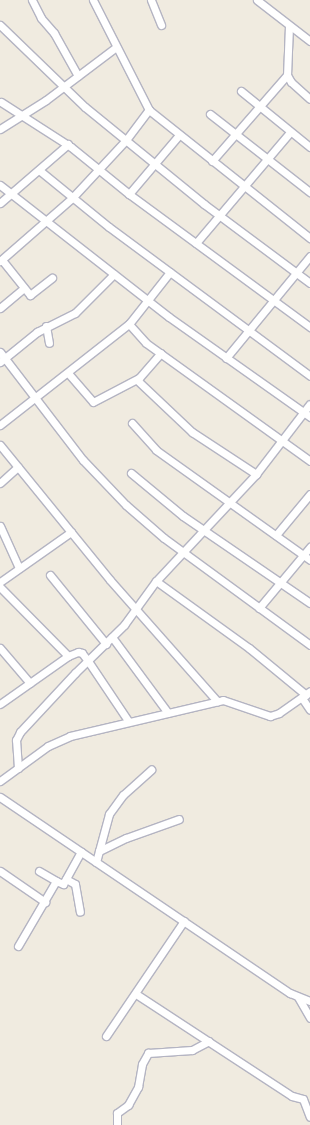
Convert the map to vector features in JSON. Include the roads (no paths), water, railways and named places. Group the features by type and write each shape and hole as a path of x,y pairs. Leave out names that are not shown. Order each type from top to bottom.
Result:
{"street":[{"path":"32,0 41,18 54,33 78,76"},
{"path":"93,0 149,110 310,238"},
{"path":"151,0 161,25"},
{"path":"257,0 310,41"},
{"path":"0,25 64,87 126,140 220,216 310,283"},
{"path":"289,26 287,75 291,82 310,99"},
{"path":"0,129 64,87 116,47"},
{"path":"212,161 287,75"},
{"path":"241,91 258,107 310,147"},
{"path":"1,102 68,144 98,167 129,194 310,328"},
{"path":"52,278 30,295 1,260 72,198 98,167 126,140 149,110"},
{"path":"210,114 267,160 310,192"},
{"path":"196,243 290,132"},
{"path":"129,194 179,135"},
{"path":"0,204 68,144"},
{"path":"39,170 72,198 310,376"},
{"path":"0,185 148,300 226,358 310,417"},
{"path":"226,358 310,256"},
{"path":"0,425 130,324 170,272"},
{"path":"114,274 75,313 64,320 46,326 1,358 36,398 95,475 147,524 310,645"},
{"path":"0,308 24,288"},
{"path":"130,324 146,343 310,461"},
{"path":"46,326 49,343"},
{"path":"68,373 93,402 136,380 161,353"},
{"path":"136,380 192,432 256,474"},
{"path":"18,768 16,740 20,732 106,644 156,581 256,474 281,439 310,404"},
{"path":"132,423 156,450 310,560"},
{"path":"0,445 135,609 217,701"},
{"path":"0,483 18,467"},
{"path":"130,473 183,516 310,603"},
{"path":"276,535 310,494"},
{"path":"0,526 19,568"},
{"path":"0,582 71,532"},
{"path":"259,608 310,547"},
{"path":"50,575 106,644"},
{"path":"156,581 249,648 306,694 310,710"},
{"path":"0,587 68,656"},
{"path":"112,637 168,713"},
{"path":"0,648 30,683"},
{"path":"0,704 68,656 82,653 129,722"},
{"path":"0,781 57,741 217,701 232,702 270,716 306,694"},
{"path":"96,862 109,814 123,795 151,770"},
{"path":"0,797 298,997 310,1001"},
{"path":"99,851 126,838 179,819"},
{"path":"40,870 63,884 81,852"},
{"path":"0,871 45,902"},
{"path":"66,878 75,884 80,912"},
{"path":"18,946 56,881"},
{"path":"106,1036 136,994 184,921"},
{"path":"136,994 292,1096 303,1099 310,1117"},
{"path":"298,997 310,1018"},
{"path":"117,1125 118,1113 128,1105 138,1087 142,1064 148,1053 192,1050 209,1041"}]}
